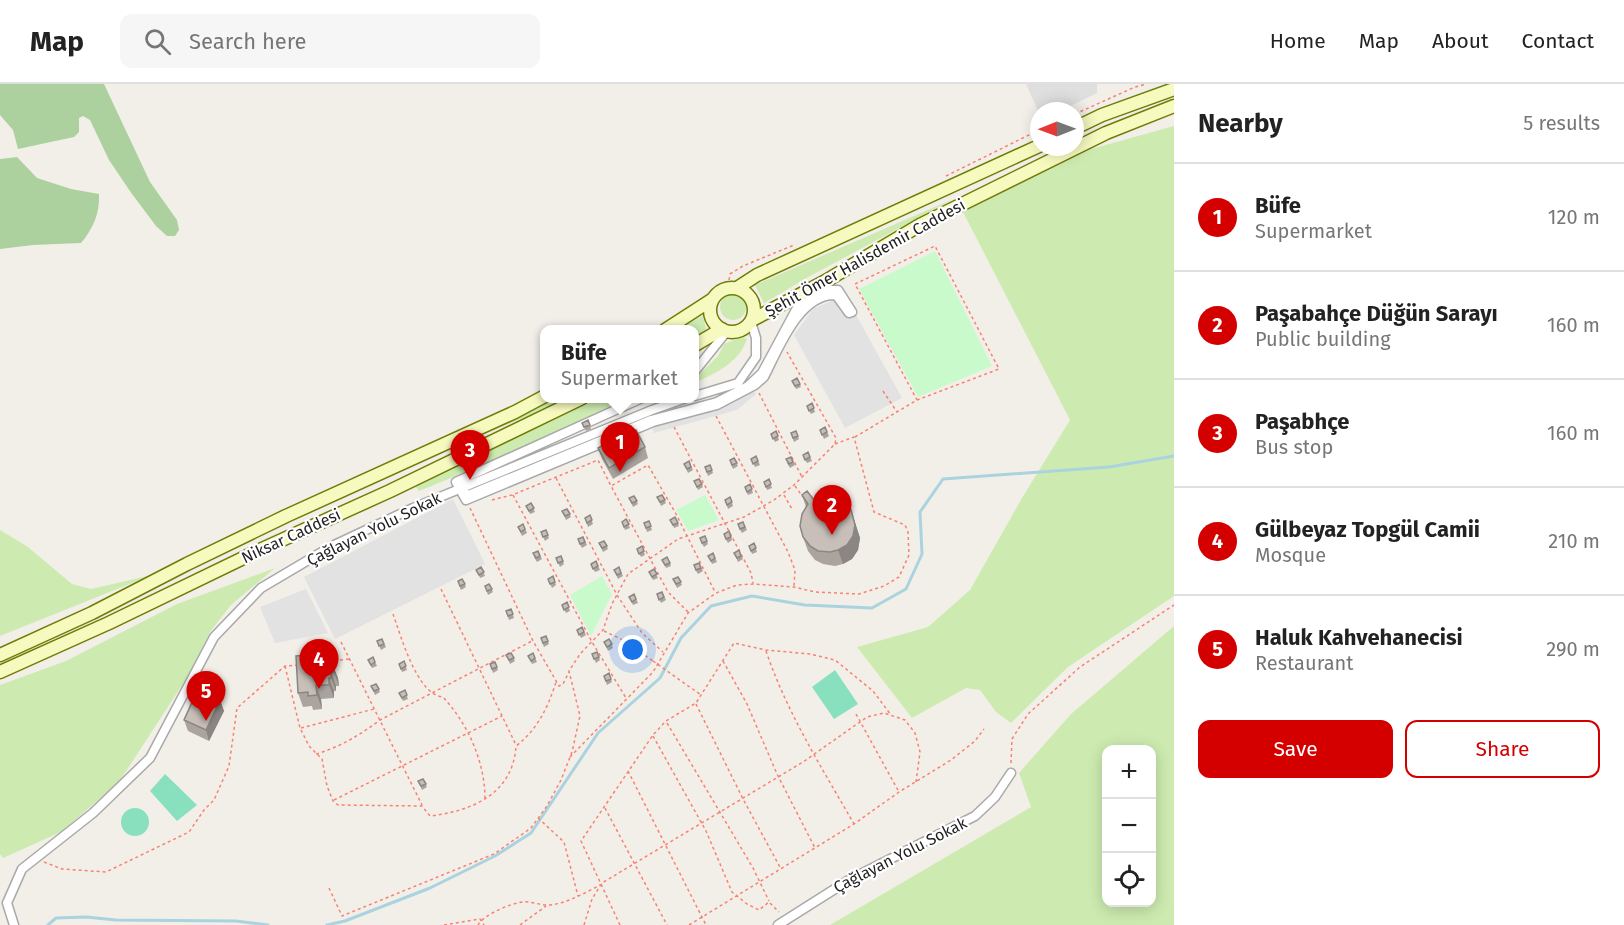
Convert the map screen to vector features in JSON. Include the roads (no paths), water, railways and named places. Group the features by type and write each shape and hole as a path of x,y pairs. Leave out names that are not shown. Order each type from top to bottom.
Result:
{"main road":[{"path":"1084,124 1174,89"},
{"name":"Şehit Ömer Halisdemir Caddesi","path":"751,321 824,282 920,225 1106,133 1174,106"},
{"name":"Şehit Ömer Halisdemir Caddesi","path":"737,288 757,275 1030,150"},
{"path":"673,325 713,299 723,289 743,290 753,300 755,308 751,321 739,331 724,330 699,343"},
{"path":"713,299 710,312 713,320 724,330"},
{"name":"Niksar Caddesi","path":"0,654 92,614 236,540 540,399"},
{"name":"Niksar Caddesi","path":"0,672 109,623 574,403"}],"street":[{"name":"Çağlayan Yolu Sokak","path":"461,488 466,500 653,422 711,407 754,385 764,377 802,309 827,294 836,294 849,313 852,312 838,290 826,290 797,308 762,373 748,386 717,402 651,420 466,496 461,488 456,482 633,403"},
{"path":"699,395 738,382 756,357 756,338 751,321"},
{"path":"699,365 724,330"},
{"name":"Çağlayan Yolu Sokak","path":"14,925 7,903 22,869 93,813 150,758 214,637 261,588 332,546 413,508 674,403"},
{"name":"Çağlayan Yolu Sokak","path":"778,925 849,879 975,816 995,797 1011,773"}],"waterway":[{"path":"327,925 345,921 430,888 495,856 531,833 598,733 660,678 681,638 711,606 752,596 805,605 872,608 906,589 922,554 920,512 943,479 1109,467 1174,456"},
{"path":"48,925 56,918 86,917 116,920 236,921 268,925"}],"place":[{"name":"Büfe","path":"620,472"},
{"name":"Paşabhçe","path":"470,480"},
{"name":"Paşabahçe Düğün Sarayı","path":"832,535"},
{"name":"Gülbeyaz Topgül Camii","path":"319,689"},
{"name":"Haluk Kahvehanecisi","path":"206,721"}]}
